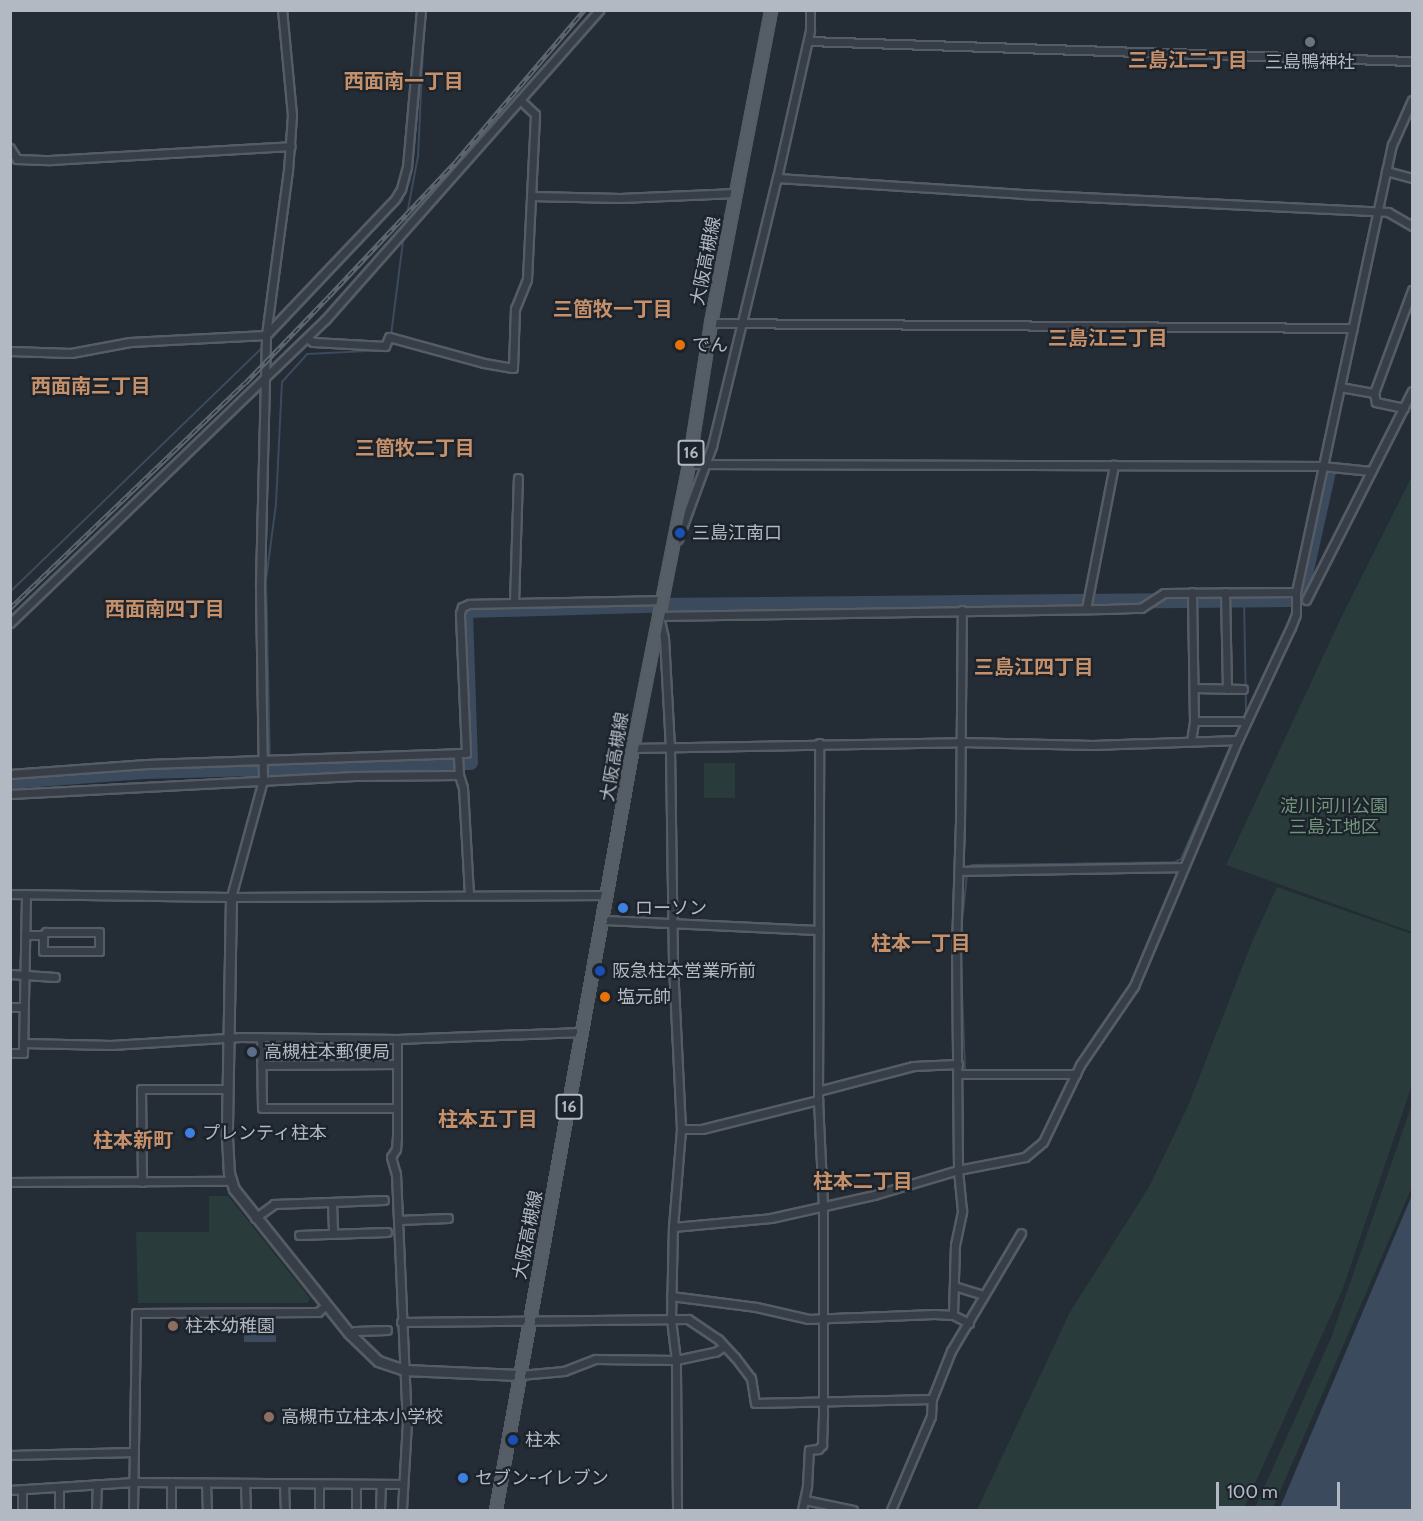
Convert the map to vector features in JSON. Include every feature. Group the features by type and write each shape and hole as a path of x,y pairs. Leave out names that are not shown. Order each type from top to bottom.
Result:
{"main road":[{"name":"大阪高槻線","path":"495,1510 633,748 689,464 711,323 771,10"}],"street":[{"path":"282,10 291,115 291,146 266,335 267,375 260,584 263,780 231,897 228,1089 228,1154 231,1181 255,1218 349,1333 378,1361 404,1370 520,1375 564,1371 596,1359 676,1360 715,1352 723,1347"},
{"path":"10,351 71,353 130,342 266,335 395,199 401,189 406,167 421,10"},
{"path":"10,623 307,338 414,222 598,10"},
{"path":"668,566 712,446 808,41 810,10"},
{"path":"808,41 1413,61"},
{"path":"307,338 313,342 385,346 389,337 484,363 513,368 515,309 527,279 535,114 520,100"},
{"path":"673,1227 771,1218 874,1195 958,1170 1025,1157 1043,1142 1076,1074 1134,986 1238,740 1296,614 1296,592 1386,171 1392,145 1413,100"},
{"path":"10,148 17,159 50,160 291,146"},
{"path":"1386,171 1413,178"},
{"path":"777,178 1388,212 1413,226"},
{"path":"531,196 620,198 736,193"},
{"path":"1404,408 1376,402 1374,393 1413,290"},
{"path":"711,323 1353,328"},
{"path":"1340,387 1374,393"},
{"path":"1306,600 1413,392"},
{"path":"689,464 1322,466 1371,471"},
{"path":"1086,609 1114,465"},
{"path":"514,603 518,478"},
{"path":"1191,741 1194,721 1192,592"},
{"path":"1225,592 1227,689"},
{"path":"677,1510 676,1360 671,1296 673,1227 681,1129 672,922 670,748 664,638 659,615 1140,608 1164,593 1296,592"},
{"path":"10,774 147,764 466,753 460,613 462,607 469,604 662,600"},
{"path":"953,1315 955,1245 962,1211 958,1170 956,948 962,610"},
{"path":"1194,688 1243,689"},
{"path":"1194,721 1241,721"},
{"path":"633,748 961,742 1094,745 1238,740"},
{"path":"802,1510 809,1450 818,1449 822,1445 823,1206 818,1100 819,743"},
{"path":"458,753 459,775 463,788 469,896"},
{"path":"10,794 263,780 447,773 459,775"},
{"path":"959,871 1183,867"},
{"path":"10,894 231,897 607,895"},
{"path":"10,1053 23,1053 26,894"},
{"path":"603,920 819,930"},
{"path":"25,934 99,932 99,951 43,951 43,935"},
{"path":"10,974 55,977"},
{"path":"10,1007 24,1007"},
{"path":"23,1043 111,1045 261,1037 398,1039 582,1032"},
{"path":"261,1037 262,1108 397,1108"},
{"path":"398,1039 397,1143 391,1157 396,1174 406,1422 402,1510"},
{"path":"261,1065 398,1064"},
{"path":"818,1091 914,1066 958,1064"},
{"path":"958,1074 1076,1074"},
{"path":"142,1182 141,1089 228,1089"},
{"path":"681,1129 702,1129 818,1100"},
{"path":"10,1182 231,1181"},
{"path":"255,1218 274,1204 384,1200"},
{"path":"332,1202 333,1234"},
{"path":"398,1220 448,1218"},
{"path":"299,1235 387,1232"},
{"path":"891,1510 931,1416 932,1399 951,1351 1021,1233"},
{"path":"954,1286 983,1295"},
{"path":"671,1296 823,1319 953,1315 969,1323"},
{"path":"133,1510 136,1313 318,1312 326,1305"},
{"path":"402,1322 688,1319 701,1326 751,1378 755,1403 932,1399"},
{"path":"349,1333 387,1330"},
{"path":"10,1455 134,1452"},
{"path":"10,1490 134,1482 404,1484"},
{"path":"171,1482 171,1510"},
{"path":"207,1483 207,1510"},
{"path":"245,1483 246,1510"},
{"path":"96,1484 96,1510"},
{"path":"284,1484 285,1510"},
{"path":"319,1484 319,1510"},
{"path":"356,1484 356,1510"},
{"path":"380,1510 381,1484"},
{"path":"59,1487 59,1510"},
{"path":"22,1490 22,1510"},
{"path":"804,1500 853,1510"}],"green space":[{"name":"淀川河川公園 三島江地区","path":"1412,476 1412,932 1226,865 1340,620"},
{"path":"704,763 735,763 735,798 704,798"},
{"path":"1277,887 1412,934 1412,1085 1342,1291 1243,1510 977,1510 1070,1312 1149,1187 1188,1106 1252,942"},
{"path":"1412,1104 1412,1187 1272,1510 1254,1510 1331,1338"},
{"path":"209,1196 228,1196 310,1298 308,1303 138,1303 136,1232 209,1232"}],"water":[{"path":"1412,1195 1412,1510 1279,1510"},
{"path":"244,1322 276,1322 276,1342 244,1342"}],"waterway":[{"path":"405,225 418,156 425,10"},
{"path":"267,343 402,200 410,179"},
{"path":"391,335 404,234"},
{"path":"270,768 266,580 276,504 282,382 307,354 387,350 390,341"},
{"path":"10,592 263,347"},
{"path":"10,781 144,771 470,762 465,613 468,610 652,605 1289,599 1297,597 1301,592 1328,471"},
{"path":"1243,719 1246,711 1244,600"},
{"path":"1234,738 1240,724"},
{"path":"967,868 972,865 1175,862 1181,859 1232,743"},
{"path":"960,1069 965,1069 960,941 967,874"},
{"path":"825,1165 823,1094 917,1071 954,1069"}],"railway":[{"path":"10,608 245,383 329,296 456,161 584,10"}],"place":[{"name":"三島鴨神社","path":"1310,42"},
{"name":"でん","path":"680,345"},
{"name":"三島江南口","path":"680,533"},
{"name":"ローソン","path":"623,908"},
{"name":"阪急柱本営業所前","path":"600,971"},
{"name":"塩元帥","path":"605,997"},
{"name":"高槻柱本郵便局","path":"252,1052"},
{"name":"プレンティ柱本","path":"190,1133"},
{"name":"柱本幼稚園","path":"173,1326"},
{"name":"高槻市立柱本小学校","path":"269,1417"},
{"name":"柱本","path":"513,1440"},
{"name":"セブン-イレブン","path":"463,1478"}],"district":[{"name":"三島江二丁目","path":"1188,60"},
{"name":"西面南一丁目","path":"404,81"},
{"name":"三箇牧一丁目","path":"613,309"},
{"name":"三島江三丁目","path":"1108,338"},
{"name":"西面南三丁目","path":"91,386"},
{"name":"三箇牧二丁目","path":"415,448"},
{"name":"西面南四丁目","path":"165,609"},
{"name":"三島江四丁目","path":"1034,667"},
{"name":"柱本一丁目","path":"921,943"},
{"name":"柱本五丁目","path":"488,1119"},
{"name":"柱本新町","path":"133,1140"},
{"name":"柱本二丁目","path":"863,1181"}]}
